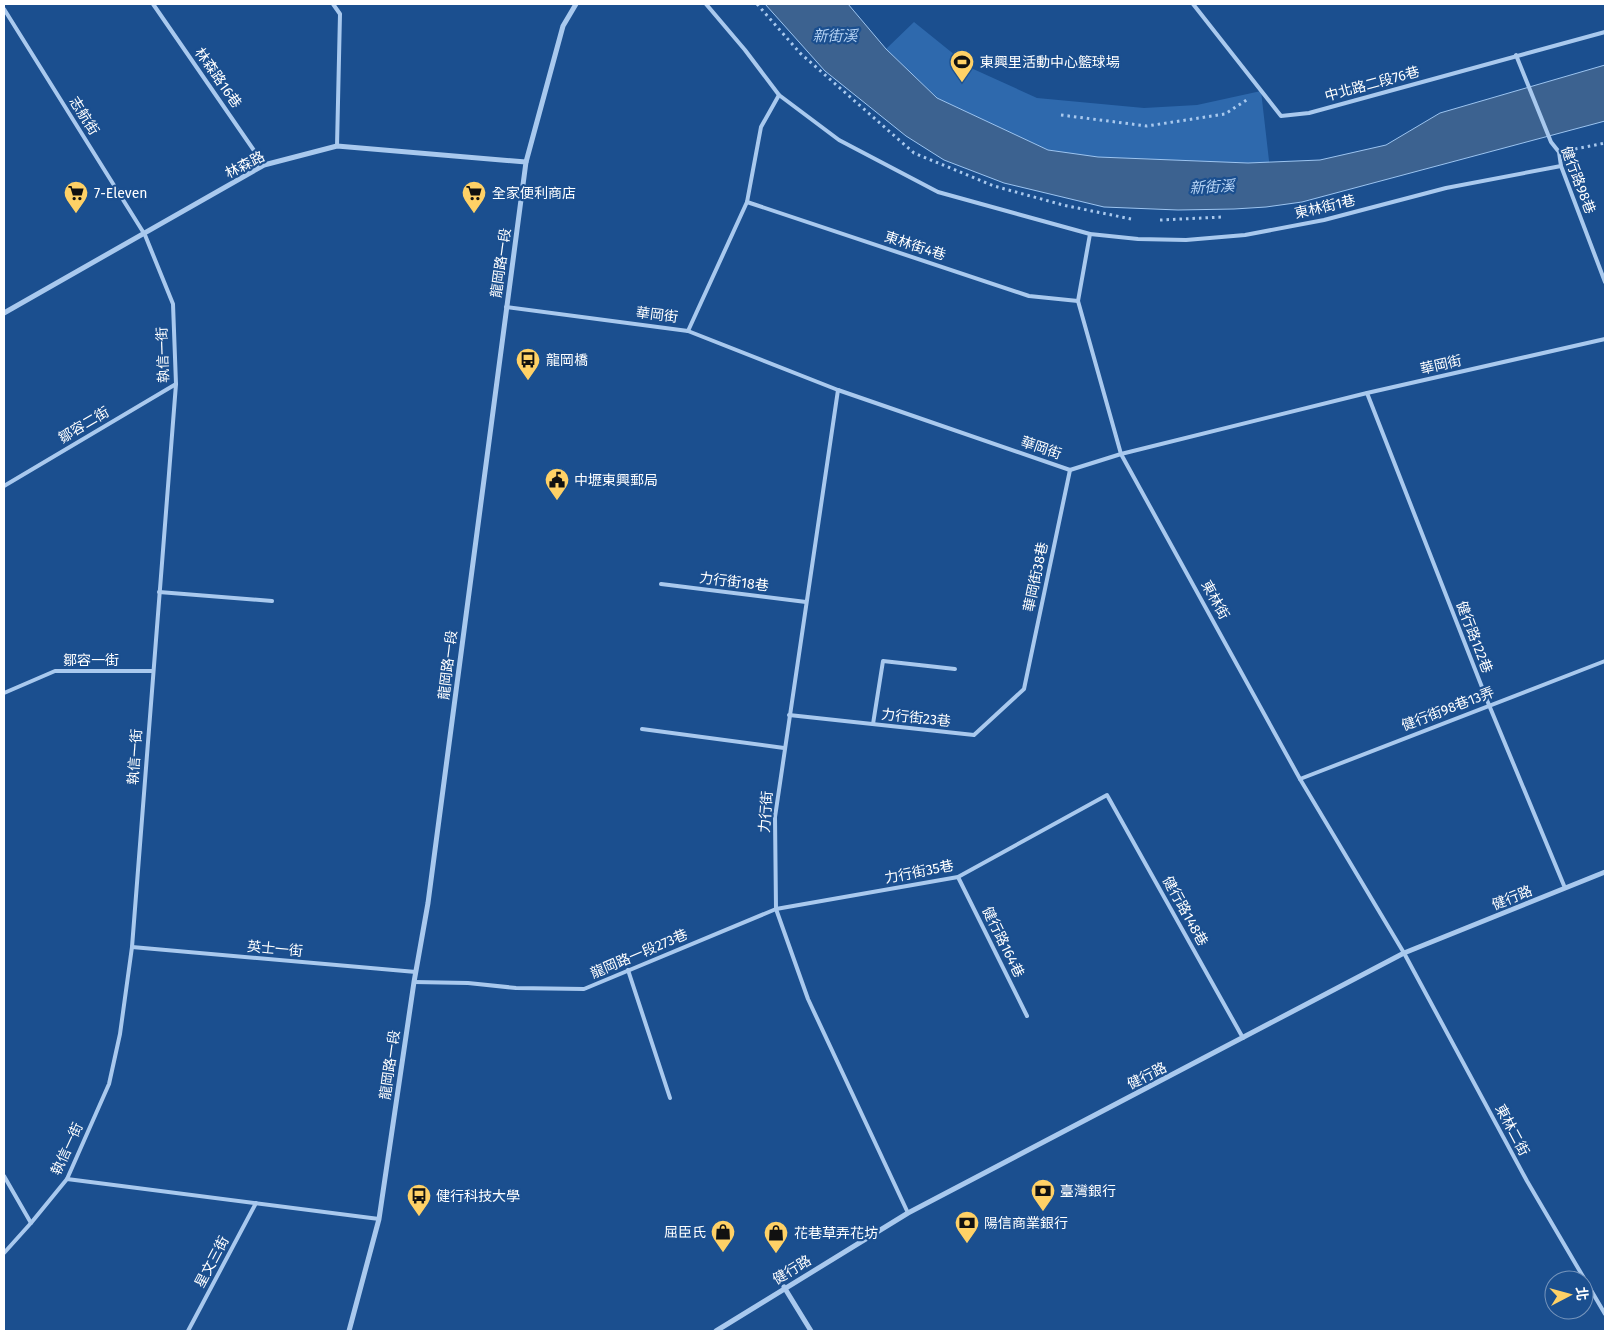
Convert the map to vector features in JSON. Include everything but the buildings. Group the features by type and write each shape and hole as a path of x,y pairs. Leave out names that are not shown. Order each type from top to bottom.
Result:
{"street":[{"name":"龍岡路一段","path":"349,1331 379,1219 414,982 428,904 526,162 563,26 576,4"},
{"name":"林森路","path":"4,313 145,235 264,165 337,146 526,162"},
{"name":"健行路","path":"716,1331 784,1287 908,1213 1244,1039 1404,953 1605,872"},
{"path":"784,1287 811,1331"}],"lane":[{"name":"林森路16巷","path":"153,4 264,165"},
{"path":"333,4 340,14 337,146"},
{"name":"東林街1巷","path":"706,4 745,50 779,95 839,140 938,192 1090,234 1138,239 1186,240 1245,236 1324,220 1446,188 1561,166"},
{"name":"中北路二段76巷","path":"1193,4 1281,116 1309,112 1605,32"},
{"name":"志航街","path":"4,9 145,235"},
{"name":"健行路98巷","path":"1516,55 1551,142 1559,152 1561,166 1605,282"},
{"path":"688,330 747,202 761,127 779,95"},
{"name":"東林街4巷","path":"747,202 1029,296 1078,301"},
{"name":"東林街","path":"1090,234 1078,301 1121,454 1300,778 1404,953"},
{"name":"執信一街","path":"4,1253 32,1223 67,1179 109,1084 120,1034 132,947 152,671 176,384 173,304 145,235"},
{"name":"華岡街","path":"506,307 688,330 838,390 1070,470 1121,454 1367,394 1605,339"},
{"name":"鄒容二街","path":"4,486 176,384"},
{"name":"力行街","path":"838,390 775,818 776,909 808,999 908,1213"},
{"name":"健行路122巷","path":"1367,394 1489,705 1565,888"},
{"name":"華岡街38巷","path":"1024,689 1070,470"},
{"name":"力行街18巷","path":"661,584 806,602"},
{"path":"159,592 272,601"},
{"path":"873,724 883,660 955,669"},
{"name":"健行街98巷13弄","path":"1300,778 1605,661"},
{"name":"鄒容一街","path":"4,693 54,671 152,671"},
{"name":"力行街23巷","path":"789,715 974,735 1024,689"},
{"path":"642,729 784,748"},
{"name":"力行街35巷","path":"776,909 958,877 1107,795"},
{"name":"健行路148巷","path":"1107,795 1244,1039"},
{"name":"健行路164巷","path":"958,877 1027,1016"},
{"name":"龍岡路一段273巷","path":"414,982 584,989 776,909"},
{"name":"英士一街","path":"132,947 417,972"},
{"name":"東林二街","path":"1404,953 1526,1181 1605,1314"},
{"path":"628,970 670,1098"},
{"path":"4,1176 32,1223"},
{"path":"67,1179 379,1219"},
{"name":"星文三街","path":"188,1331 256,1203"}],"path":[{"path":"757,4 800,53 914,153 994,186 1063,205 1140,221"},
{"path":"1061,115 1147,126 1224,114 1261,90"},
{"path":"1559,152 1605,143"},
{"path":"1159,220 1224,217"}],"shaded area":[{"path":"914,22 971,68 1037,98 1144,108 1197,105 1261,91 1271,178 1188,185 1048,150 937,98 886,49"}],"water":[{"name":"新街溪","path":"765,4 848,4 886,49 937,98 1048,150 1098,157 1248,163 1320,160 1386,145 1440,113 1605,65 1605,121 1302,202 1234,209 1178,210 1104,207 1004,183 944,160 906,136 825,71"}],"place":[{"name":"東興里活動中心籃球場","path":"962,83"},
{"name":"7-Eleven","path":"76,214"},
{"name":"全家便利商店","path":"474,214"},
{"name":"龍岡橋","path":"528,381"},
{"name":"中壢東興郵局","path":"557,501"},
{"name":"臺灣銀行","path":"1043,1212"},
{"name":"健行科技大學","path":"419,1217"},
{"name":"陽信商業銀行","path":"967,1244"},
{"name":"屈臣氏","path":"723,1253"},
{"name":"花巷草弄花坊","path":"776,1254"}]}
